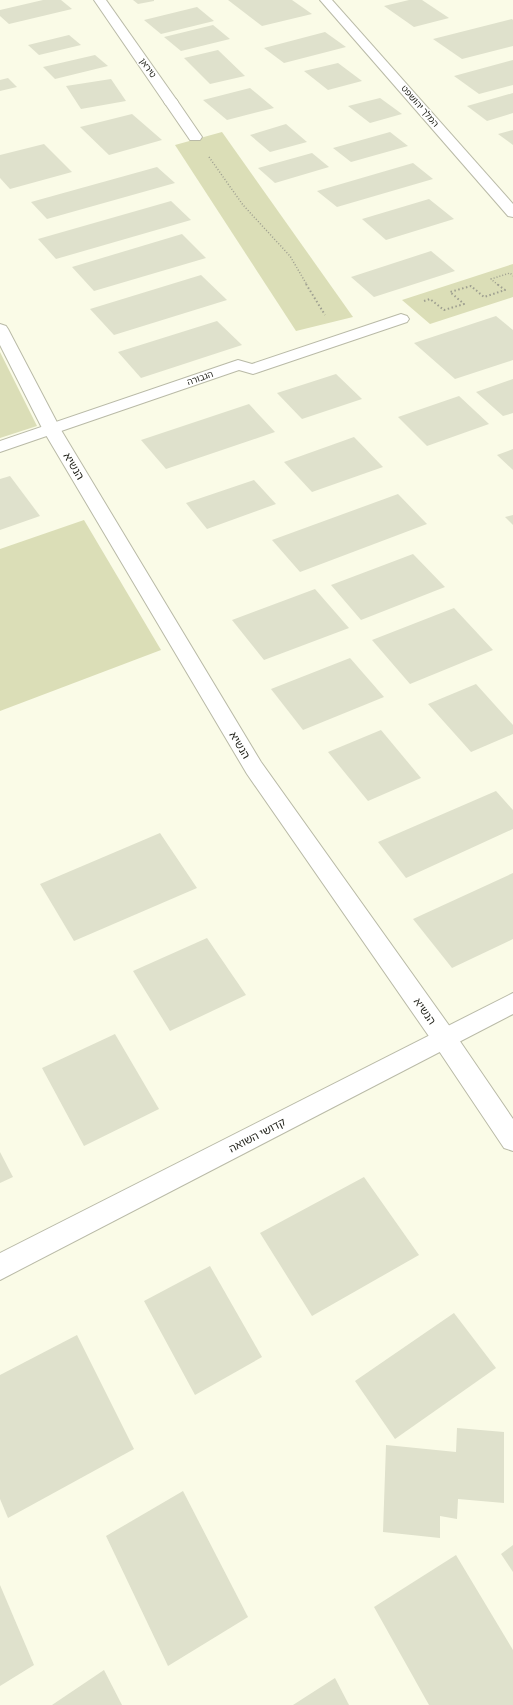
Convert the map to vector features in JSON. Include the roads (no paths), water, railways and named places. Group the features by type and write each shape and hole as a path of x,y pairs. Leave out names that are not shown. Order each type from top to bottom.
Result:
{"street":[{"name":"טיראן","path":"100,0 195,137"},
{"name":"המלך יהושפט","path":"326,0 513,213"},
{"name":"הגבורה","path":"0,447 238,365 253,369 401,319"},
{"name":"הנשיא","path":"0,329 52,430 254,768 444,1038 513,1140"},
{"name":"קדושי השואה","path":"0,1267 513,1003"}]}
